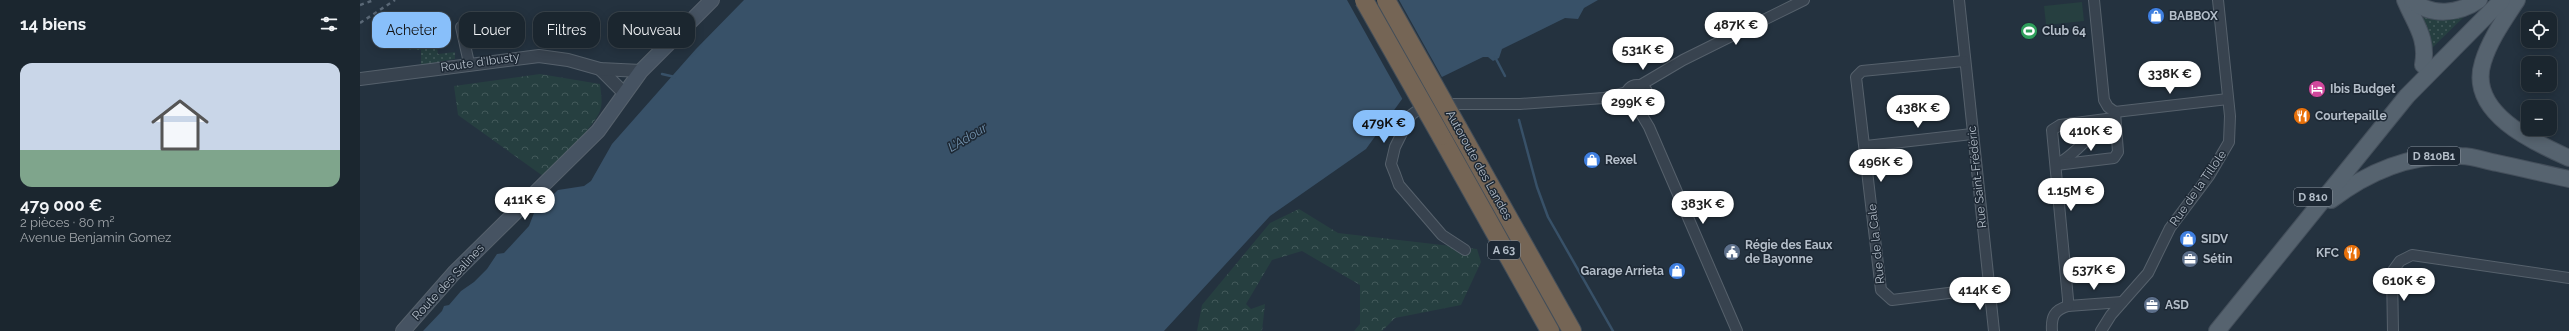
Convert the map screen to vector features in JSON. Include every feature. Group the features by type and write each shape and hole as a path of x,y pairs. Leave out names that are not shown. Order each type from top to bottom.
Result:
{"highway":[{"name":"Autoroute des Landes","path":"1364,0 1550,331"},
{"name":"Autoroute des Landes","path":"1386,0 1573,331"},
{"path":"1459,168 1465,196 1538,331"}],"main road":[{"name":"Route des Salines","path":"403,331 454,273 598,131 641,71 712,0"},
{"path":"2405,0 2424,40 2426,48 2423,65"},
{"path":"2412,0 2430,11 2444,12 2467,7 2479,0"},
{"name":"D 810","path":"2206,331 2352,148 2423,65 2490,0"},
{"name":"D 810","path":"2217,331 2407,96 2502,0"},
{"path":"2517,0 2496,32 2482,63 2482,80 2485,95 2502,118 2514,129 2569,158"},
{"name":"D 810B1","path":"2312,214 2347,186 2367,175 2386,167 2425,157 2463,156 2569,179"}],"street":[{"path":"1737,331 1636,100 1634,86 1639,86 1659,73 1804,0"},
{"name":"Rue Saint-Frédéric","path":"1958,0 1994,331"},
{"path":"2056,165 2114,158 2118,152 2115,115 2108,108 2104,100 2094,0"},
{"name":"Rue de la Tillole","path":"2101,331 2122,302 2148,273 2170,228 2223,154 2229,142 2230,127 2228,99 2218,0"},
{"path":"466,48 469,63"},
{"name":"Route d'Ibusty","path":"360,79 469,63 539,56 568,60 600,69 641,71"},
{"name":"Rue de la Cale","path":"1964,61 1862,71 1856,77 1866,146 1881,290 1892,300 1989,288"},
{"path":"600,69 625,94"},
{"path":"1636,100 1659,73"},
{"path":"1636,100 1639,86"},
{"path":"1465,250 1442,235 1399,185 1392,164 1395,148 1411,115 1422,107 1460,103 1520,104 1604,98 1636,100"},
{"path":"2068,306 2054,128 2115,115 2228,99"},
{"path":"2056,165 2068,158 2101,126 2115,115"},
{"path":"1866,146 1972,134"},
{"path":"2393,331 2392,272 2400,261 2412,255 2569,278"},
{"path":"2052,331 2052,318 2058,309 2068,306 2122,302"}],"green space":[{"path":"2082,2 2084,21 2046,25 2044,6"},
{"path":"2415,5 2471,10 2430,50"},
{"path":"437,48 438,54 455,52 455,59 421,65 421,50 402,49"},
{"path":"540,74 600,84 602,98 600,111 590,127 543,176 458,115 454,86"},
{"path":"1299,209 1338,233 1477,249 1481,262 1461,305 1395,318 1382,331 1354,331 1360,324 1360,285 1302,251 1272,260 1246,304 1251,309 1265,304 1262,331 1197,331 1202,305 1270,223"}],"water":[{"name":"L'Adour","path":"744,0 1598,0 1584,8 1578,19 1565,18 1502,49 1499,58 1493,61 1488,57 1483,57 1405,95 1366,149 1270,216 1164,331 423,331 442,311 444,306 449,305 461,291 474,282 487,269 497,254 504,253 529,226 534,213 558,190 584,186 591,181 612,144 696,49"}],"pier":[{"path":"1347,0 1399,0 1443,79 1403,100"}],"waterway":[{"path":"1495,57 1505,76"},
{"path":"662,74 675,77"},
{"path":"1519,120 1537,187 1548,217 1613,331"}],"railway":[{"path":"360,5 374,0"},
{"path":"360,23 395,0"}],"place":[{"name":"BABBOX","path":"2156,16"},
{"name":"Club 64","path":"2029,31"},
{"name":"Ibis Budget","path":"2317,89"},
{"name":"Courtepaille","path":"2302,116"},
{"name":"Rexel","path":"1592,160"},
{"name":"SIDV","path":"2188,239"},
{"name":"Régie des Eaux de Bayonne","path":"1732,252"},
{"name":"KFC","path":"2352,253"},
{"name":"Sétin","path":"2190,259"},
{"name":"Garage Arrieta","path":"1677,271"},
{"name":"ASD","path":"2152,305"}]}
